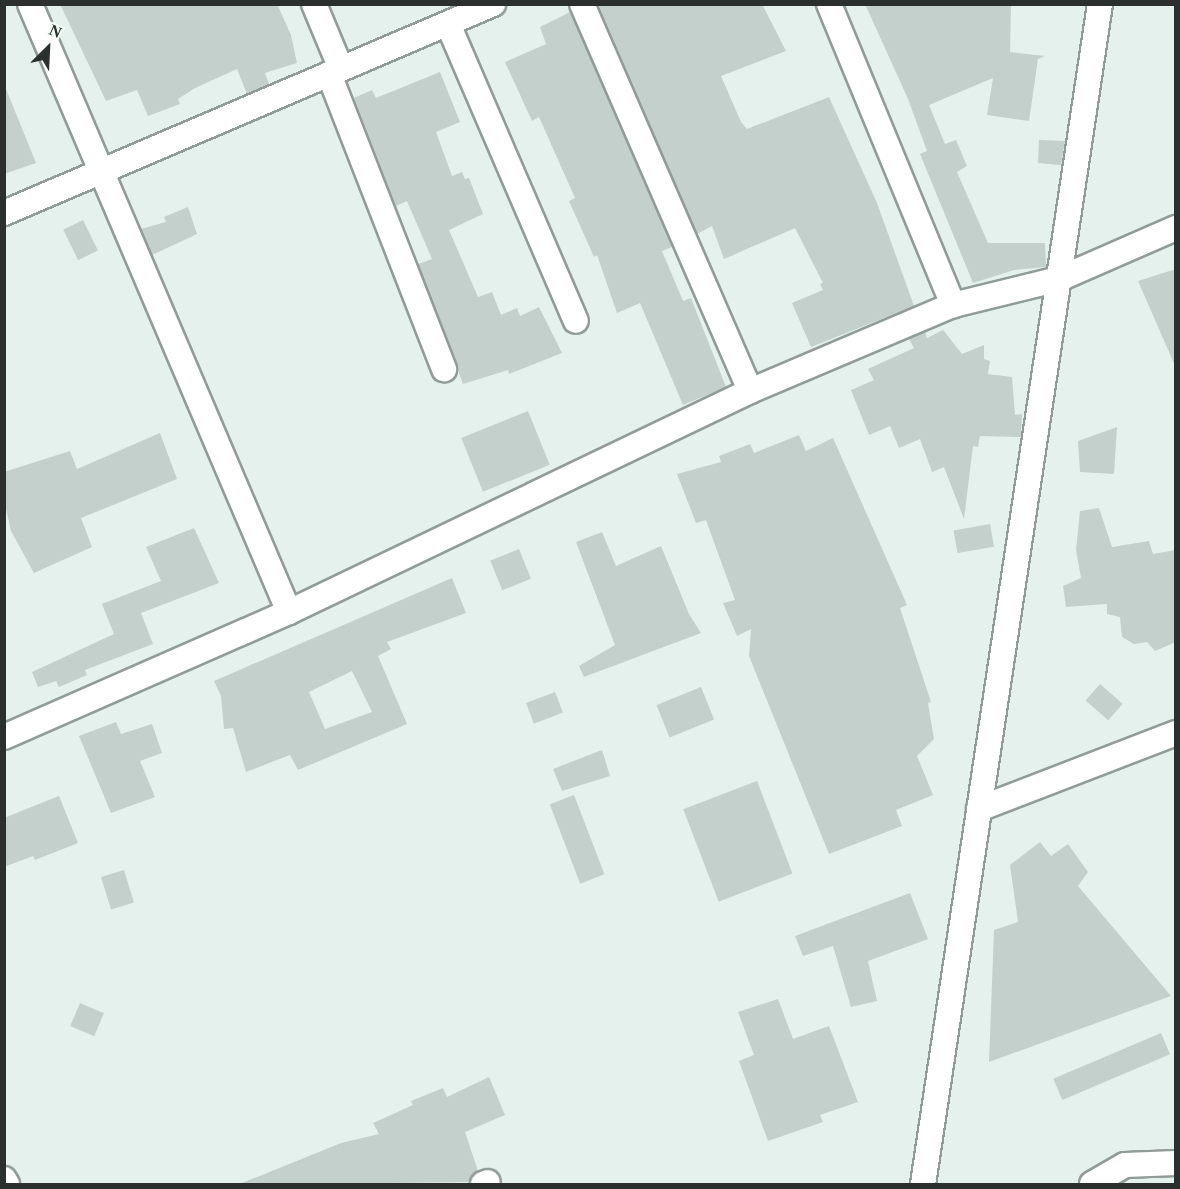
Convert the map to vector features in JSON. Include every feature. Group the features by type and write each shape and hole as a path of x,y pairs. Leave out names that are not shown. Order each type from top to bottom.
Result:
{"street":[{"path":"30,4 289,612"},
{"path":"315,4 335,72 444,369"},
{"path":"4,213 493,4"},
{"path":"582,4 750,391"},
{"path":"829,4 953,305"},
{"path":"923,1185 1100,4"},
{"path":"448,24 576,321"},
{"path":"4,737 289,612 750,391 953,305 1059,279 1176,228"},
{"path":"979,809 1176,732"},
{"path":"1092,1185 1125,1165 1176,1163"},
{"path":"4,1179 7,1185"}],"building":[{"path":"60,4 277,4 291,35 297,63 265,73 269,84 247,94 237,69 195,88 178,99 180,104 148,116 137,90 106,101"},
{"path":"598,4 762,4 786,51 721,76 741,122 747,129 829,97 877,203 914,306 811,347 792,303 823,290 820,284 823,283 795,228 724,259 712,226 697,234"},
{"path":"865,4 1011,4 1010,52 1045,56 1038,59 1029,121 987,115 993,78 929,105 945,144 956,140 967,166 957,172 988,243 1045,243 1046,267 1014,270 973,283 920,154 927,151 908,99"},
{"path":"570,12 672,247 662,251 683,301 691,298 726,387 683,405 640,303 617,313 597,255 594,257 569,201 575,198 539,117 532,121 505,62 546,44 540,27"},
{"path":"440,72 460,122 436,132 452,176 462,172 465,179 469,178 483,214 449,230 478,297 492,292 501,315 517,308 520,316 539,307 562,353 509,374 508,370 463,384 418,264 432,259 407,201 396,206 354,98 372,90 376,98"},
{"path":"4,84 36,163 4,174"},
{"path":"1039,140 1065,141 1061,165 1038,163"},
{"path":"188,207 197,234 152,255 141,229 166,222 164,217"},
{"path":"83,220 98,251 78,260 63,230"},
{"path":"1176,269 1176,368 1138,281"},
{"path":"943,330 962,354 984,345 984,359 990,361 988,374 1012,377 1015,415 1022,414 1021,437 980,436 978,447 973,446 964,519 944,467 932,472 920,439 899,448 890,426 869,435 851,390 874,380 868,369 914,348 909,339 925,332 927,338"},
{"path":"528,411 550,465 483,492 461,438"},
{"path":"1117,427 1114,474 1080,472 1078,441"},
{"path":"160,433 177,479 81,518 92,547 34,573 11,531 4,500 4,472 70,451 77,469"},
{"path":"799,435 806,451 833,438 907,605 900,608 931,702 928,703 934,739 917,756 933,795 896,810 902,826 829,854 749,656 751,629 737,636 723,603 735,600 706,520 696,523 677,474 721,462 719,456 750,444 754,453"},
{"path":"1099,508 1112,547 1149,541 1153,554 1176,550 1176,642 1155,651 1147,642 1134,644 1122,637 1120,617 1107,614 1107,604 1066,607 1063,586 1081,578 1076,550 1080,511"},
{"path":"990,524 994,547 958,553 954,530"},
{"path":"194,528 219,583 141,613 153,644 85,670 87,675 59,687 56,681 38,687 32,672 114,634 102,604 161,581 146,547"},
{"path":"602,532 616,566 661,546 689,614 701,633 584,677 579,666 615,645 576,542"},
{"path":"519,549 531,579 502,590 490,561"},
{"path":"452,578 466,613 387,642 391,649 378,656 407,724 298,770 290,755 246,772 233,728 224,729 221,696 214,681","holes":["352,671 372,712 325,729 309,692"]},
{"path":"1100,684 1123,704 1108,720 1086,701"},
{"path":"701,687 714,719 670,737 656,705"},
{"path":"555,692 563,713 534,724 526,703"},
{"path":"116,722 121,734 152,724 162,753 140,761 155,797 111,813 79,736"},
{"path":"602,750 610,776 562,791 553,769"},
{"path":"757,781 792,873 719,902 683,809"},
{"path":"574,795 604,874 580,884 550,804"},
{"path":"59,796 78,843 35,860 33,856 4,867 4,818"},
{"path":"1040,842 1051,856 1068,844 1088,872 1078,886 1171,996 989,1062 994,930 1018,922 1010,865"},
{"path":"124,870 134,903 111,910 101,877"},
{"path":"910,893 928,939 868,961 877,1001 851,1007 833,946 803,956 795,936"},
{"path":"778,999 793,1039 829,1026 858,1102 820,1115 823,1122 768,1141 739,1061 754,1055 738,1012"},
{"path":"80,1003 104,1013 94,1036 70,1026"},
{"path":"1161,1033 1170,1054 1062,1100 1053,1079"},
{"path":"489,1077 505,1115 465,1132 478,1171 469,1182 237,1185 341,1143 379,1134 373,1123 413,1105 411,1101 443,1088 447,1097"}]}
